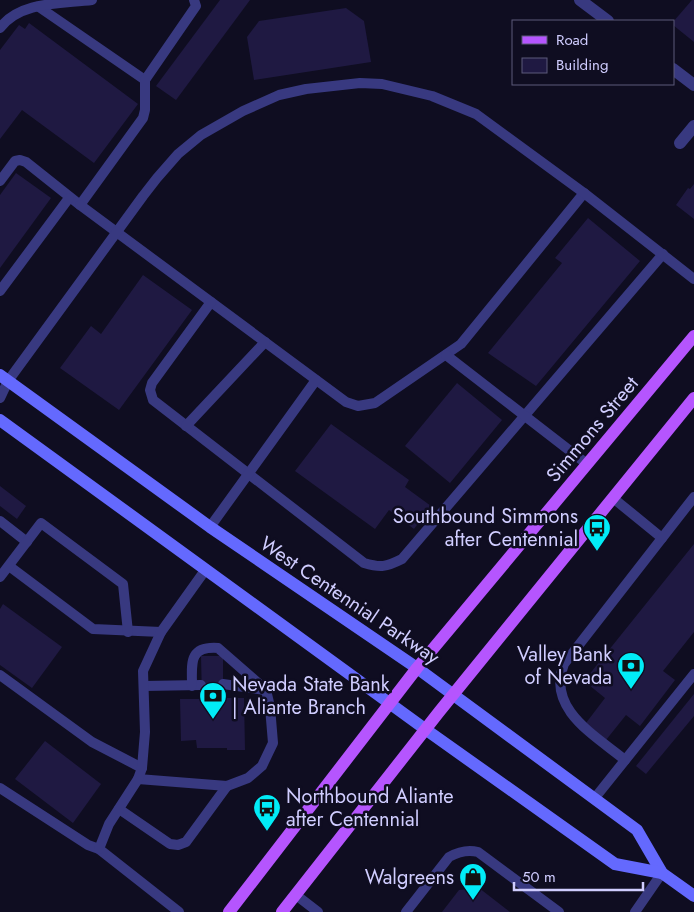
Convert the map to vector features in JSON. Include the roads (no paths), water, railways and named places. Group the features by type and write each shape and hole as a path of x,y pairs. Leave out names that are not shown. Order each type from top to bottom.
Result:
{"main road":[{"name":"Simmons Street","path":"229,912 403,685 694,336"},
{"name":"West Centennial Parkway","path":"4,378 210,527 417,668 637,830 662,873 694,896"},
{"path":"282,912 452,695 694,398"},
{"name":"West Centennial Parkway","path":"0,420 425,729 615,864 662,873"},
{"path":"240,912 248,887"}],"street":[{"path":"580,0 607,20"},
{"path":"674,71 694,85"},
{"path":"680,143 694,126"}],"lane":[{"path":"0,28 14,14 27,8 92,0"},
{"path":"80,206 143,118 146,110 145,80 196,6 194,0"},
{"path":"39,7 145,80"},
{"path":"0,398 4,378 117,233 157,178 178,154 201,135 243,110 279,95 306,89 382,84 432,96 476,114 584,193 694,279"},
{"path":"0,181 15,161 26,162 69,198 316,380 346,402 358,406 375,403 461,344 584,193"},
{"path":"0,291 69,198"},
{"path":"211,302 152,383 150,390 153,400 364,563 377,567 389,565 402,559 663,254"},
{"path":"186,426 265,342"},
{"path":"446,355 587,464"},
{"path":"210,527 316,380"},
{"path":"613,498 662,538"},
{"path":"625,760 573,717 565,703 560,687 560,675 564,664 693,500"},
{"path":"0,521 27,542"},
{"path":"0,577 41,523 122,584 128,632"},
{"path":"9,566 93,629 161,632"},
{"path":"99,849 109,824 138,779 142,768 145,732 144,671 161,632 206,569"},
{"path":"138,779 227,786 248,778 262,766 273,742 270,707 266,690 218,648 208,647 199,650 192,658 197,686 144,686"},
{"path":"594,798 694,674"},
{"path":"0,675 92,742 142,768"},
{"path":"223,684 266,690"},
{"path":"119,809 170,844 178,845 186,842 227,786"},
{"path":"0,788 88,845 99,849 179,912"},
{"path":"406,912 449,858 458,852 472,851 478,852 559,912"},
{"path":"635,912 662,873"},
{"path":"296,895 318,912"}],"place":[{"name":"Southbound Simmons after Centennial","path":"597,552"},
{"name":"Valley Bank of Nevada","path":"631,690"},
{"name":"Nevada State Bank | Aliante Branch","path":"213,720"},
{"name":"Northbound Aliante after Centennial","path":"267,832"},
{"name":"Walgreens","path":"473,901"}]}
